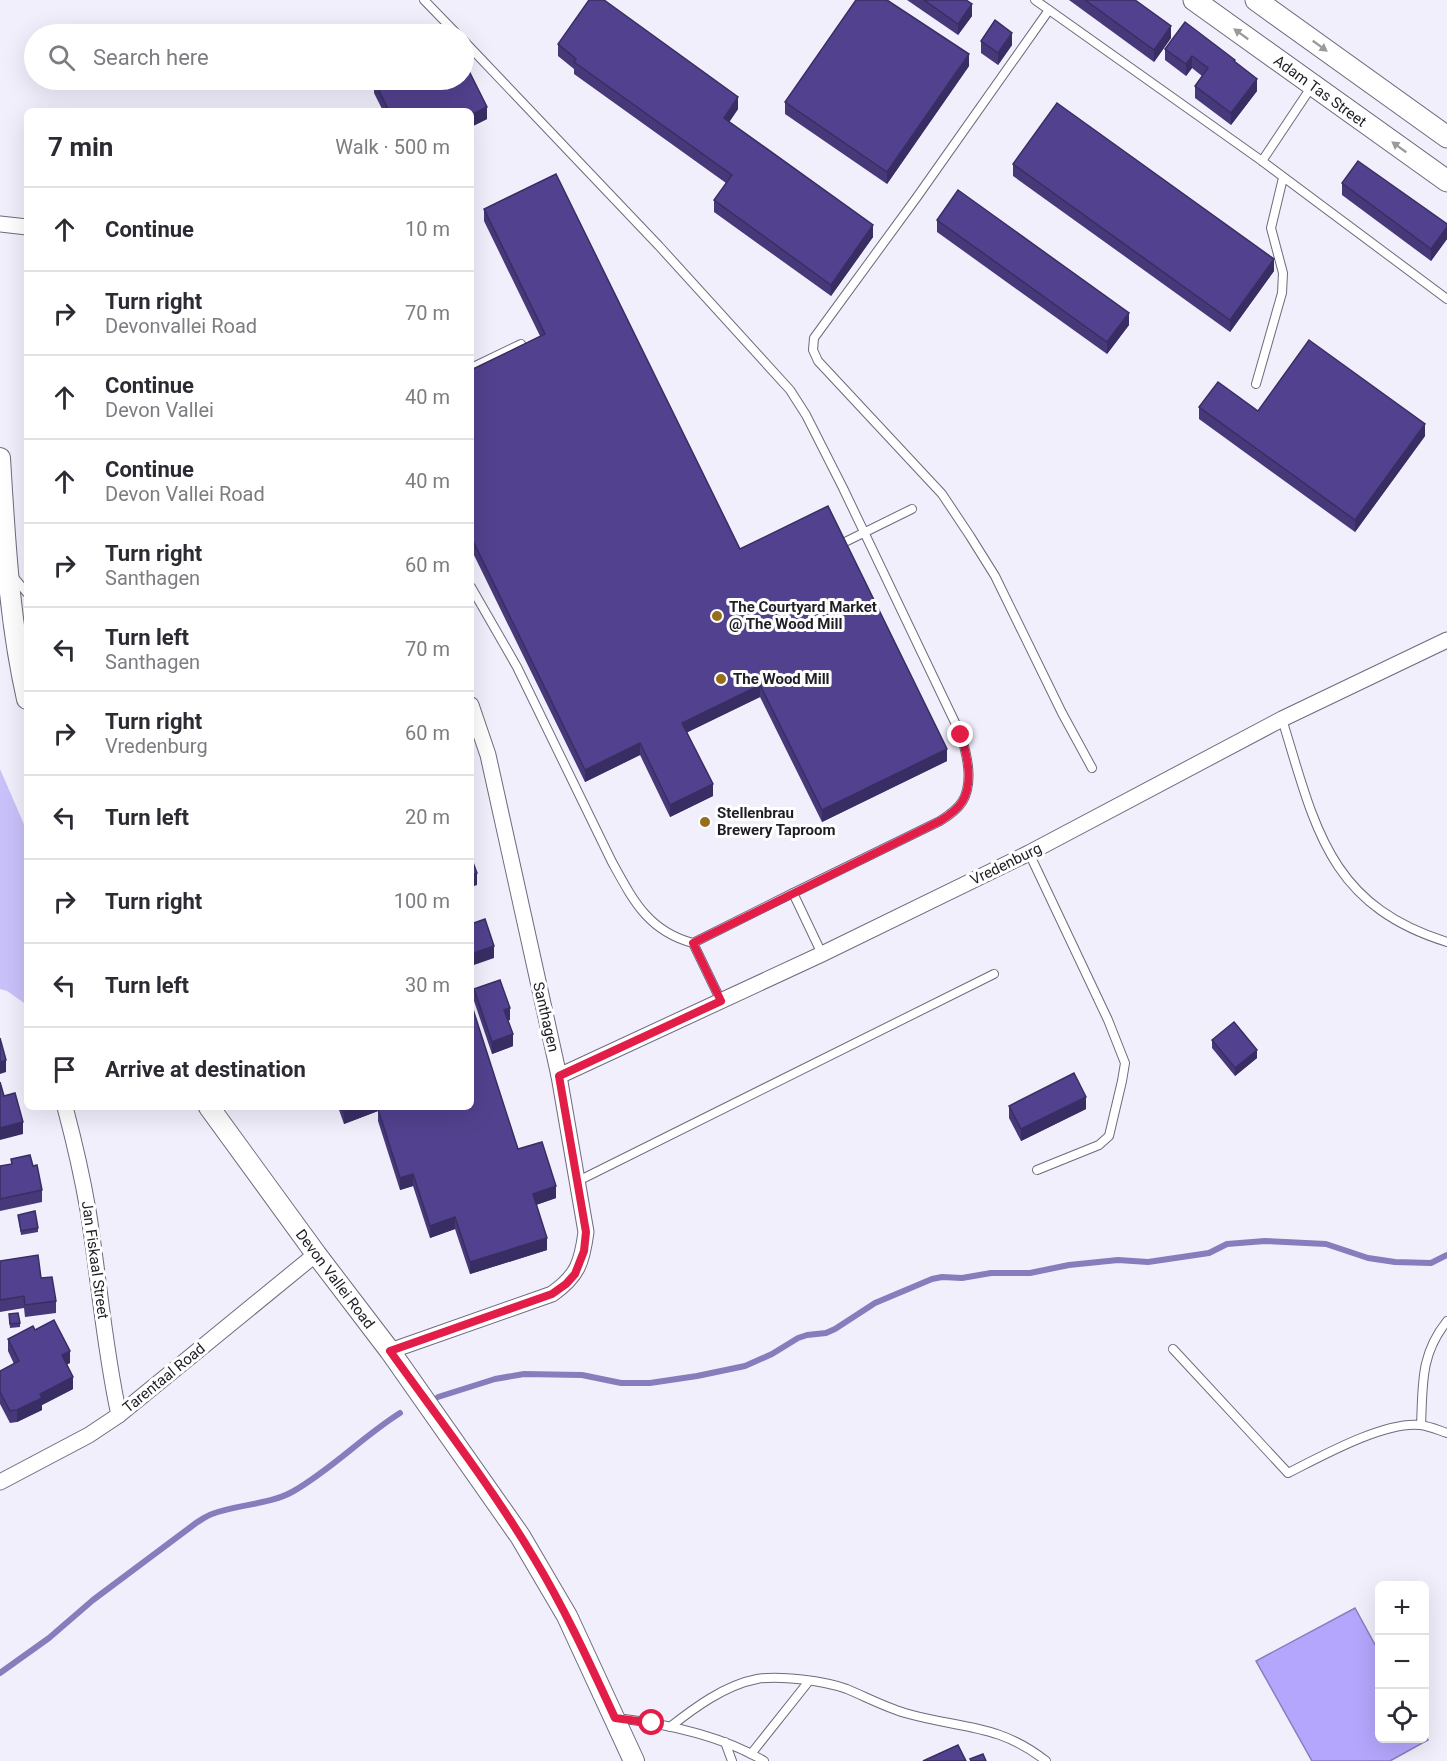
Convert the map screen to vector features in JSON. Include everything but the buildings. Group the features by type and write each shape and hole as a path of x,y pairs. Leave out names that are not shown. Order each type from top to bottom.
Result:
{"main road":[{"name":"Adam Tas Street","path":"1194,0 1447,181"},
{"path":"1256,0 1447,137"}],"street":[{"path":"0,224 24,227"},
{"path":"0,458 17,656 24,686"},
{"name":"Vredenburg","path":"559,1076 822,954 1029,854 1282,719 1447,640"},
{"name":"Santhagen","path":"390,1351 552,1294 575,1274 580,1263 586,1232 559,1076 488,755 474,714"},
{"name":"Jan Fiskaal Street","path":"66,1110 81,1169 118,1414"},
{"name":"Devon Vallei Road","path":"211,1110 390,1351 520,1536 567,1616 634,1761"},
{"name":"Tarentaal Road","path":"0,1482 89,1435 316,1254"}],"lane":[{"path":"424,0 447,24"},
{"path":"1035,0 1262,161 1447,300"},
{"path":"1048,10 917,197 814,338 813,350 818,361 942,494 995,576 1062,713 1092,768"},
{"path":"474,52 659,246 783,381 806,415 961,735 968,769 966,794 962,803 940,821 693,943"},
{"path":"1262,161 1312,85"},
{"path":"1256,384 1282,293 1282,273 1271,228 1283,178"},
{"path":"474,367 521,344"},
{"path":"841,544 912,509"},
{"path":"8,570 24,589"},
{"path":"474,592 517,667 612,862 641,912 662,928 693,943 721,1001"},
{"path":"531,696 540,691"},
{"path":"1282,719 1313,817 1328,850 1342,873 1364,898 1397,923 1447,942"},
{"path":"1029,854 1108,1020 1125,1063 1109,1136 1099,1145 1037,1170"},
{"path":"793,893 822,954"},
{"path":"578,1181 994,974"},
{"path":"1421,1425 1427,1353 1434,1337 1447,1321"},
{"path":"1173,1349 1288,1473 1355,1441 1389,1429 1421,1425 1447,1433"},
{"path":"670,1726 703,1701 745,1682 772,1678 809,1681 845,1688 908,1714 989,1730 1022,1744 1046,1761"},
{"path":"751,1754 809,1681"},
{"path":"615,1718 670,1726 725,1742 764,1761"},
{"path":"725,1742 732,1761"}],"shaded area":[{"path":"0,769 24,824 24,1003 0,989"},
{"path":"1355,1608 1375,1645 1375,1743 1423,1743 1390,1761 1312,1761 1256,1661"}],"waterway":[{"path":"438,1397 495,1379 524,1374 582,1375 621,1383 650,1383 745,1366 772,1354 798,1338 835,1329 875,1303 942,1277 962,1278 991,1273 1030,1273 1069,1265 1118,1260 1148,1262 1209,1253 1227,1244 1265,1241 1326,1244 1368,1258 1395,1262 1431,1263 1447,1255"},
{"path":"0,1673 49,1638 93,1600 196,1523 222,1511 273,1500 292,1492 320,1474 400,1413"}],"place":[{"name":"The Courtyard Market @ The Wood Mill","path":"717,616"},
{"name":"The Wood Mill","path":"721,679"},
{"name":"Stellenbrau Brewery Taproom","path":"705,822"}],"route":[{"path":"652,1723 615,1718 567,1616 534,1557 390,1351 552,1294 566,1284 575,1274 584,1251 586,1222 559,1076 721,1001 693,943 940,821 952,812 962,803 968,778 965,748 961,735"}]}
